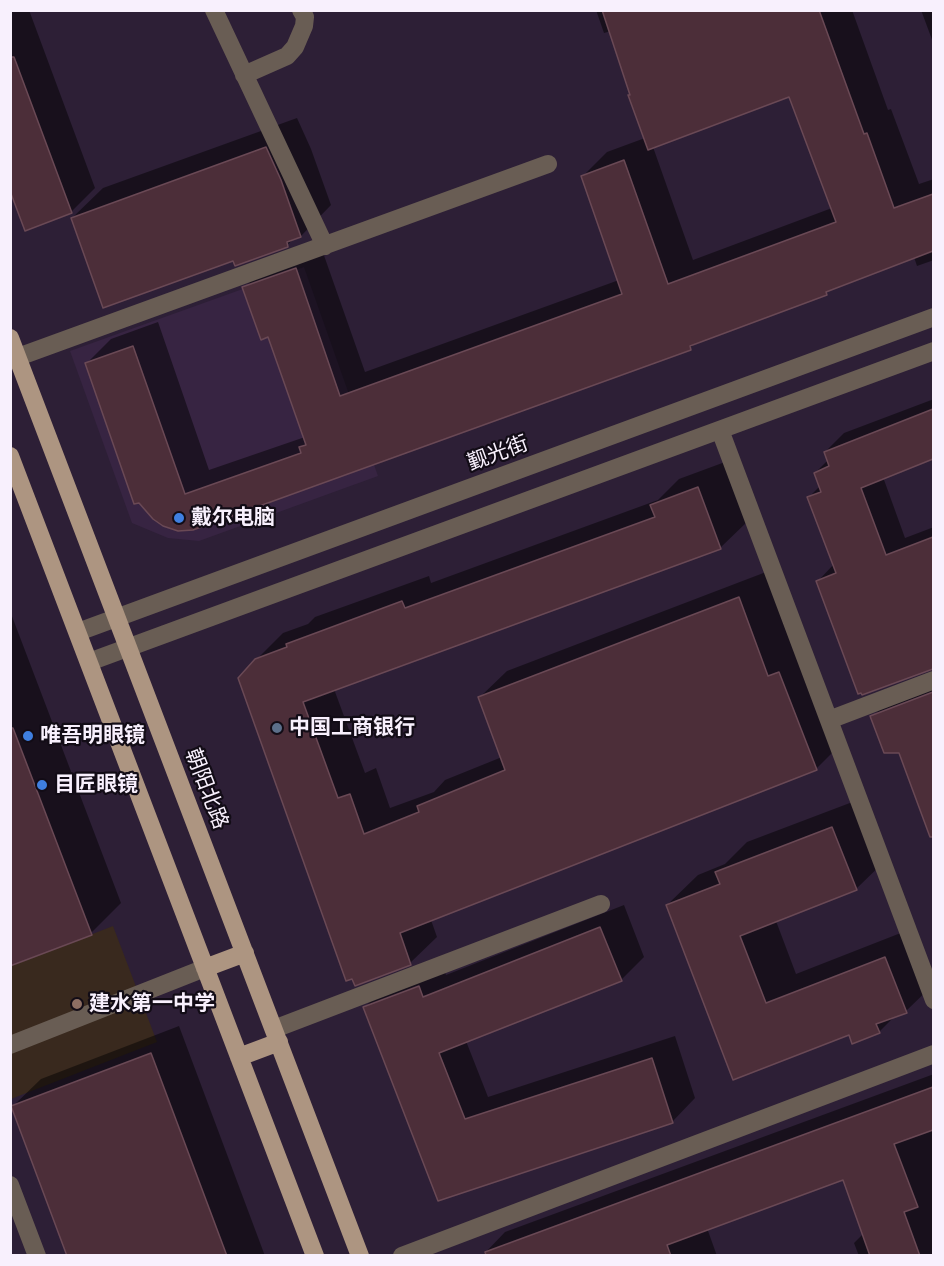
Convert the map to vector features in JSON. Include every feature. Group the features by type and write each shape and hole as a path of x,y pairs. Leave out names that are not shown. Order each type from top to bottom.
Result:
{"main road":[{"name":"朝阳北路","path":"10,338 360,1256"},
{"path":"10,456 315,1256"},
{"path":"205,968 245,953"},
{"path":"239,1057 277,1035"}],"street":[{"path":"214,10 325,246"},
{"path":"244,75 286,56 295,46 304,26 305,17 301,10"},
{"path":"18,357 548,164"},
{"name":"觐光街","path":"78,632 933,317"},
{"path":"89,662 933,351"},
{"path":"720,430 933,1000"},
{"path":"829,720 933,680"},
{"path":"277,1035 601,904"},
{"path":"10,1045 205,968"},
{"path":"402,1256 933,1054"},
{"path":"10,1185 37,1256"}],"shaded area":[{"path":"304,267 378,476 199,541 168,538 132,523 70,351"},
{"name":"建水第一中学","path":"113,926 157,1042 11,1099 11,966"}],"building":[{"path":"602,10 819,10 864,134 867,133 894,208 933,194 933,251 826,292 827,295 690,346 691,350 193,530 178,531 163,526 153,519 139,503 134,504 85,363 133,346 185,494 301,453 299,447 306,445 268,337 261,340 242,287 296,268 340,396 622,294 581,176 624,160 668,284 836,222 789,97 648,150 628,95 630,95"},
{"path":"10,57 14,57 72,213 25,231 10,191"},
{"path":"266,147 281,180 301,237 287,242 288,247 235,266 233,261 103,308 71,218"},
{"path":"933,409 933,459 861,488 886,555 933,537 933,669 862,695 858,694 816,581 836,573 807,497 821,492 814,473 829,466 824,452"},
{"path":"698,487 721,549 303,702 338,798 350,794 364,834 419,812 417,806 505,770 478,697 739,597 768,676 779,672 817,770 400,933 411,965 355,986 352,979 346,981 238,678 255,659 287,647 286,644 402,601 405,608 655,517 650,505"},
{"path":"933,692 933,837 930,837 899,753 884,753 870,716"},
{"path":"10,728 13,728 92,935 10,966"},
{"path":"832,827 857,890 740,936 766,1003 885,957 907,1013 876,1024 880,1033 852,1044 849,1035 733,1080 666,905 720,884 715,872"},
{"path":"600,927 622,981 439,1053 465,1119 652,1058 673,1123 438,1201 363,1007 419,986 423,997"},
{"path":"151,1053 227,1256 67,1256 11,1106"},
{"path":"933,1087 933,1130 894,1144 918,1207 904,1212 920,1256 870,1256 843,1180 667,1245 671,1256 486,1256 485,1252"}],"place":[{"name":"戴尔电脑","path":"179,518"},
{"name":"中国工商银行","path":"277,728"},
{"name":"唯吾明眼镜","path":"28,736"},
{"name":"目匠眼镜","path":"42,785"},
{"name":"建水第一中学","path":"77,1004"}]}
